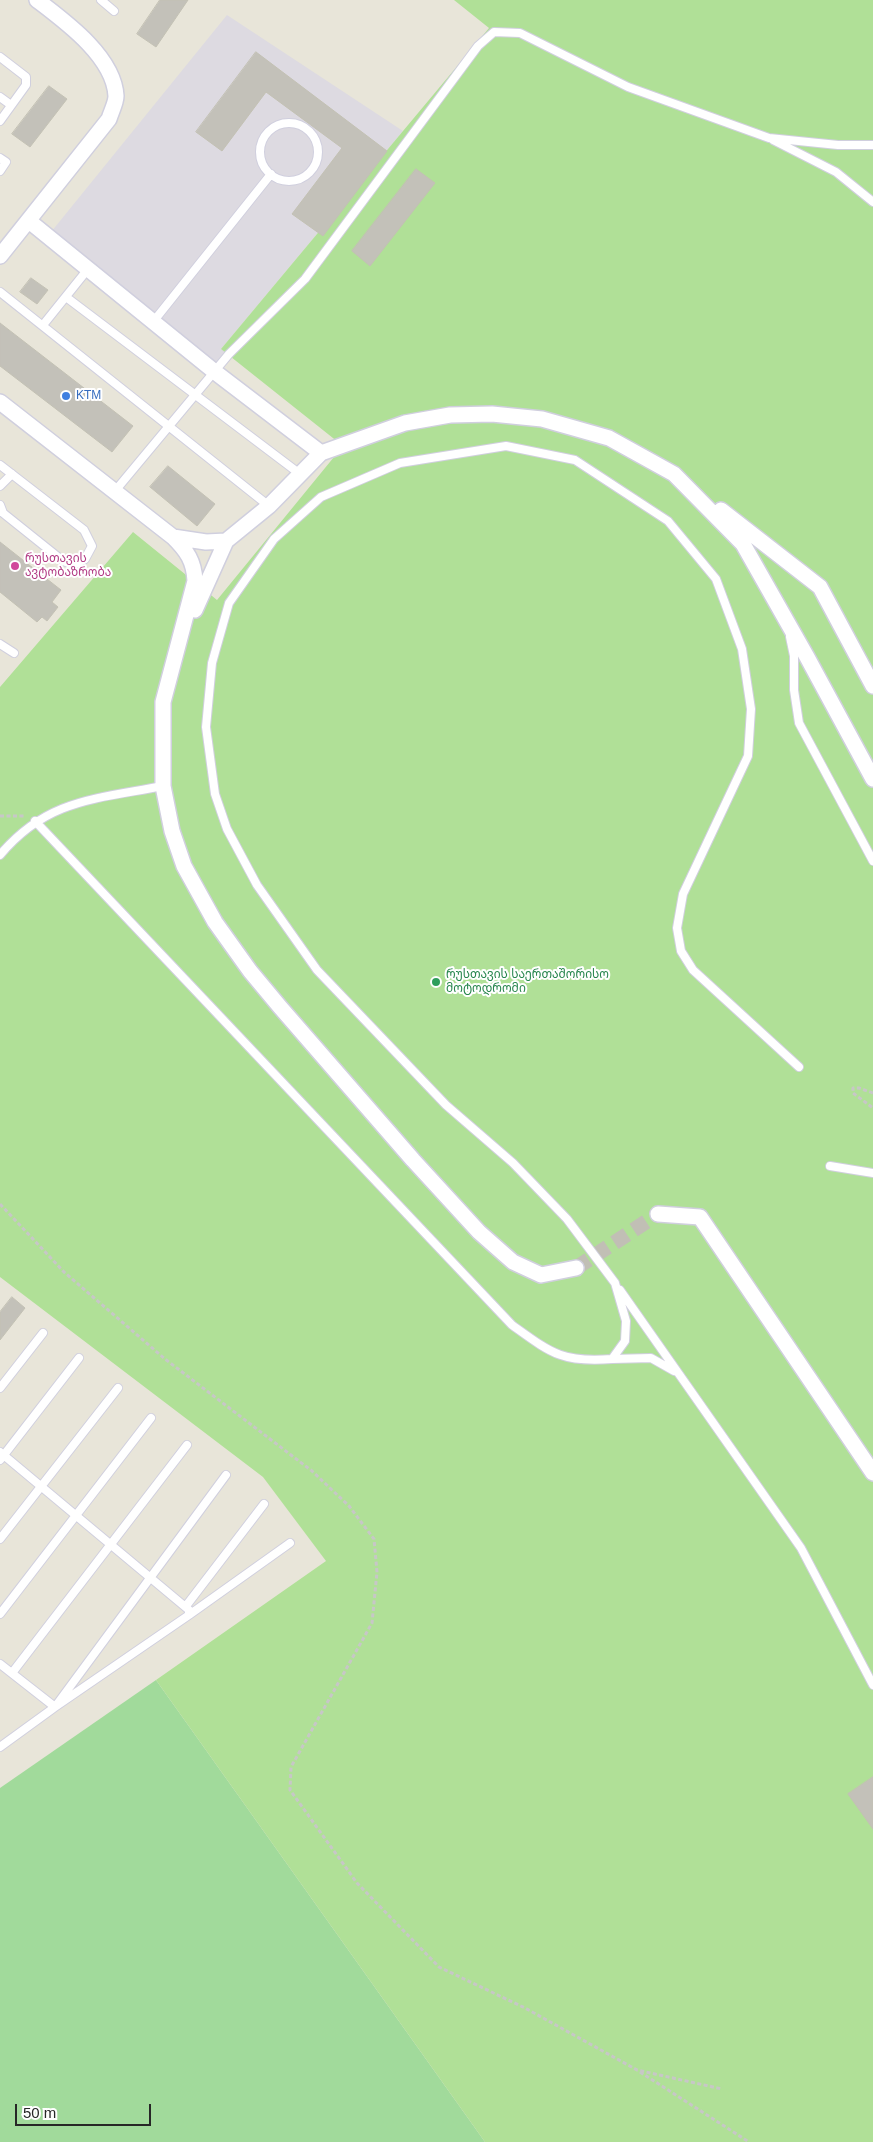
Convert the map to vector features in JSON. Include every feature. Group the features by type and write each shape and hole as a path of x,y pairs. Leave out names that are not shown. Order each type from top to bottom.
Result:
{"street":[{"path":"0,256 109,119 116,98 110,70 96,52 56,14 37,0"},
{"path":"29,221 215,372 321,453"},
{"path":"0,402 173,537 189,554 194,567 194,581 163,702 163,786 172,831 184,866 215,922 250,971 280,1007 413,1160 479,1232 513,1262 541,1275 576,1268"},
{"path":"184,626 196,608 226,541 269,506 321,453 405,423 450,415 492,414 542,419 608,438 674,474 703,494 747,532 820,587 873,686"},
{"path":"674,474 743,544 788,622 873,779"},
{"path":"173,537 206,542 226,541"},
{"path":"658,1214 700,1217 873,1473"}],"lane":[{"path":"100,0 114,11"},
{"path":"115,491 229,354 305,279 478,46 494,32 520,33 628,87 770,138 836,172 873,202"},
{"path":"0,58 26,76 26,85 0,121"},
{"path":"0,97 11,105"},
{"path":"291,123 309,131 315,138 318,156 309,173 293,181 283,180 271,174 262,163 260,153 261,144 266,135 282,124 291,123"},
{"path":"770,138 838,145 873,145"},
{"path":"0,158 6,162 0,171"},
{"path":"153,322 271,174"},
{"path":"42,325 88,269"},
{"path":"0,292 269,506"},
{"path":"66,297 300,474"},
{"path":"799,1067 693,970 681,952 677,928 683,894 748,756 751,709 742,649 716,579 668,521 575,460 506,446 400,463 321,497 274,539 229,603 212,663 206,727 215,794 228,829 257,885 317,970 446,1105 513,1163 567,1219 615,1283 801,1548 873,1685"},
{"path":"0,465 84,530 92,546 85,559 74,565 63,561 3,513 0,504"},
{"path":"0,486 12,474"},
{"path":"788,622 794,656 794,690 799,723 873,861"},
{"path":"0,644 14,653"},
{"path":"0,855 35,821 69,804 163,786"},
{"path":"35,821 512,1325 550,1352 584,1361 651,1358 676,1372"},
{"path":"830,1166 873,1173"},
{"path":"612,1359 625,1341 626,1328 624,1308 615,1283"},
{"path":"0,1388 43,1333"},
{"path":"79,1358 1,1456 41,1486 186,1606 189,1615"},
{"path":"0,1540 118,1388"},
{"path":"0,1614 152,1418"},
{"path":"12,1673 187,1445"},
{"path":"55,1707 226,1476"},
{"path":"186,1606 264,1504"},
{"path":"0,1747 290,1543"},
{"path":"0,1664 55,1707"}],"path":[{"path":"0,816 28,816 35,821"},
{"path":"873,1093 853,1088 853,1093 873,1108"},
{"path":"0,1204 64,1272 165,1359 312,1471 349,1506 374,1539 377,1572 372,1624 291,1767 290,1790 357,1883 439,1967 526,2008 637,2070 749,2142"},
{"path":"637,2070 722,2089"}],"shaded area":[{"path":"227,15 403,131 221,349 229,354 215,372 47,237"}],"green space":[{"name":"რუსთავის საერთაშორისო მოტოდრომი","path":"454,0 873,0 873,2142 485,2142 156,1680 326,1561 263,1477 0,1277 0,687 133,532 217,600 343,446 221,349 489,28"},
{"path":"156,1680 485,2142 0,2142 0,1788"}],"building":[{"path":"160,0 188,0 156,47 137,34"},
{"path":"256,52 387,151 323,236 292,214 342,148 266,92 222,151 196,132"},
{"path":"49,86 67,99 30,147 12,134"},
{"path":"416,169 435,183 370,266 352,251"},
{"path":"31,278 48,290 37,304 20,292"},
{"name":"KTM","path":"0,323 133,426 112,452 0,366"},
{"path":"168,466 215,504 197,526 150,487"},
{"name":"რუსთავის ავტობაზრობა","path":"0,542 61,590 52,602 58,607 47,621 42,617 37,622 0,592"},
{"path":"12,1297 25,1308 0,1340 0,1312"},
{"path":"873,1777 873,1829 848,1794"}],"tunnel":[{"path":"576,1268 658,1214"}],"place":[{"name":"KTM","path":"66,396"},
{"name":"რუსთავის ავტობაზრობა","path":"15,566"},
{"name":"რუსთავის საერთაშორისო მოტოდრომი","path":"436,982"}]}
